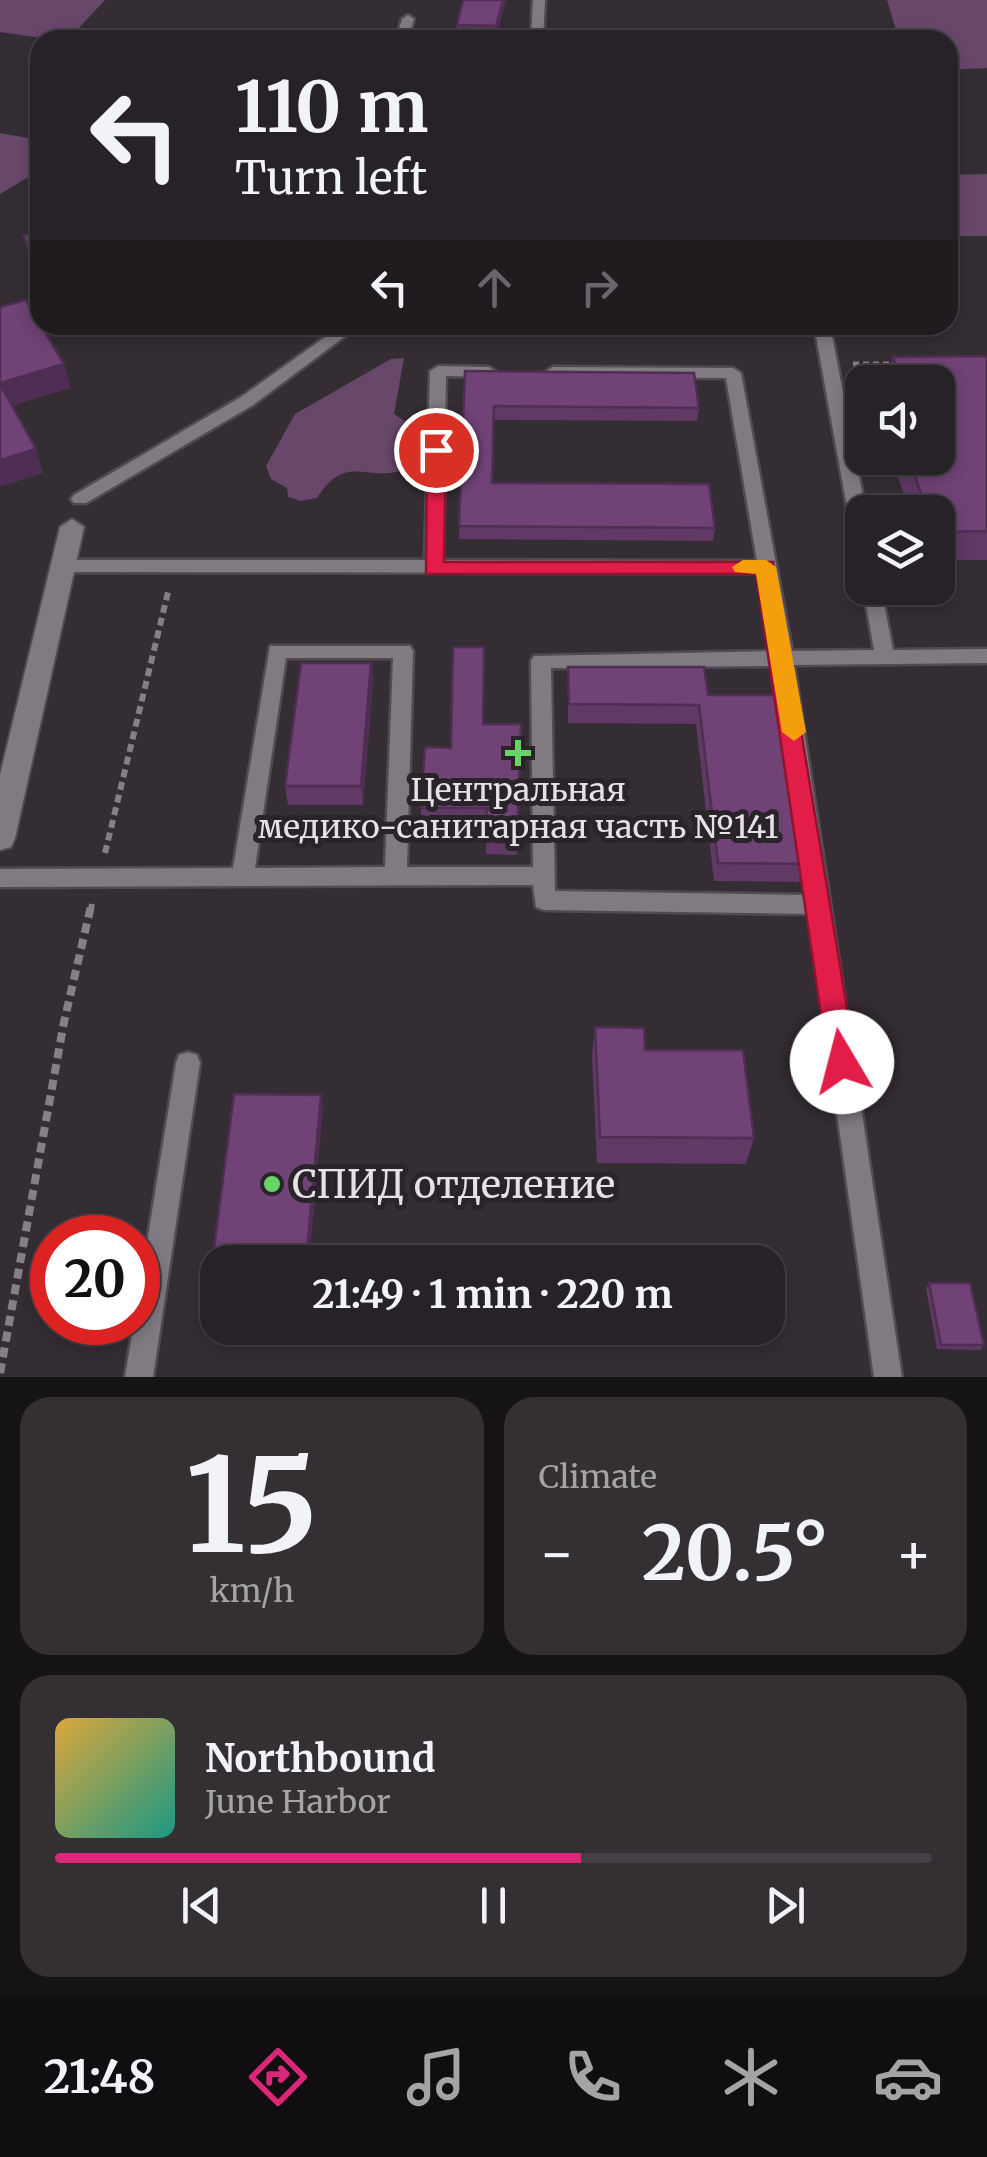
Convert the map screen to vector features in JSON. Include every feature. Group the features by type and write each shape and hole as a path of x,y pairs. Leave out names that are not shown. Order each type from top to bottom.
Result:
{"street":[{"path":"0,838 72,527"}],"lane":[{"path":"538,30 540,0"},
{"path":"405,30 408,19"},
{"path":"80,498 247,401 338,335"},
{"path":"824,335 854,495"},
{"path":"434,569 438,371 517,372"},
{"path":"537,372 733,373 783,657 888,1377"},
{"path":"64,566 766,567"},
{"path":"875,605 885,657"},
{"path":"242,876 277,652 403,652 396,878"},
{"path":"819,904 544,900 541,661 987,656"},
{"path":"0,878 544,876"},
{"path":"139,1377 188,1063"}],"path":[{"path":"829,364 908,364"},
{"path":"0,1374 64,1022 174,567"}],"shaded area":[{"path":"0,0 105,0 77,30 30,30 30,36 0,32"},
{"path":"887,0 987,0 987,68 958,69 958,30 896,30"},
{"path":"0,133 30,138 30,176 0,194"},
{"path":"987,174 987,236 958,236 958,175"},
{"path":"404,358 394,414 412,426 410,467 396,472 350,472 328,483 317,498 301,501 288,497 287,488 271,479 266,466 295,414 391,359"}],"building":[{"path":"463,0 503,0 496,26 457,25"},
{"path":"26,300 30,307 30,335 47,335 64,364 0,383 0,307"},
{"path":"987,356 987,531 955,532 955,495 921,495 915,475 955,475 955,365 896,365 893,357"},
{"path":"465,371 694,373 699,408 494,406 492,483 709,484 715,528 459,526"},
{"path":"0,384 36,449 0,460"},
{"path":"453,647 484,647 483,724 521,724 517,843 485,842 487,808 421,808 425,747 451,748"},
{"path":"301,663 371,663 361,786 285,786"},
{"path":"568,667 704,667 708,695 776,695 804,864 718,863 699,705 569,704"},
{"path":"595,1027 644,1028 645,1050 743,1050 754,1138 600,1137"},
{"name":"СПИД отделение","path":"234,1094 321,1095 308,1245 214,1245"},
{"path":"929,1283 970,1283 984,1345 941,1345"}],"slow traffic":[{"path":"743,567 766,567 794,732"}],"place":[{"name":"Центральная медико-санитарная часть №141","path":"518,753"},
{"name":"СПИД отделение","path":"272,1184"}],"route":[{"path":"436,450 434,569 766,567 783,657 842,1062"}]}
